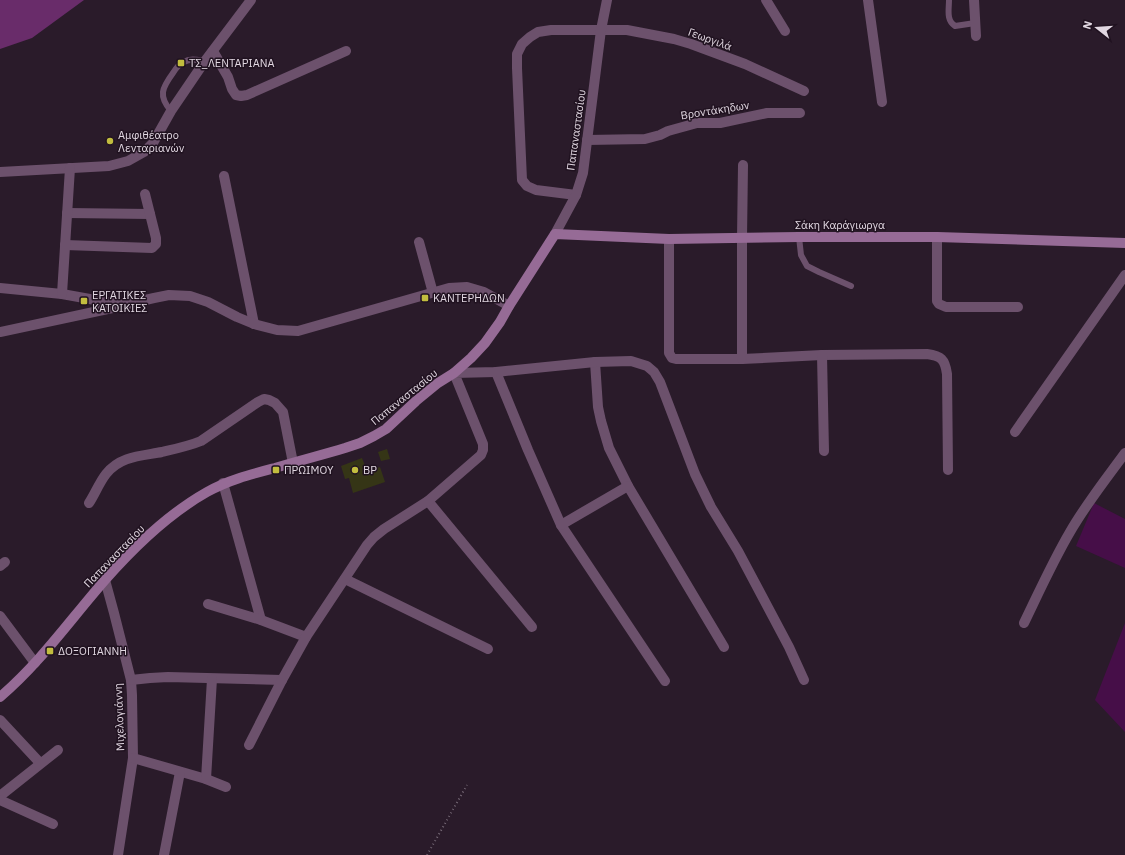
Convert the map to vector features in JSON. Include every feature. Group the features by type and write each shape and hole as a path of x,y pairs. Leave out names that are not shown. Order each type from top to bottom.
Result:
{"street":[{"path":"0,172 109,166 128,161 144,152 153,143 171,111 205,61 251,0"},
{"name":"Παπαναστασίου","path":"0,697 35,664 105,580 131,553 168,518 189,502 208,491 239,478 345,448 374,436 386,429 416,401 472,358 500,322 555,234 576,195 583,173 601,30 607,0"},
{"path":"766,0 785,30"},
{"path":"868,0 882,102"},
{"path":"974,0 976,36"},
{"name":"Γεωργιλά","path":"576,195 536,190 527,186 522,180 517,54 522,44 538,32 552,30 627,30 674,39 745,64 804,91"},
{"path":"213,50 228,77 232,89 236,95 241,96 247,96 346,51"},
{"name":"Βροντάκηδων","path":"587,140 646,140 668,131 697,123 720,122 767,113 800,113"},
{"path":"742,359 743,165"},
{"path":"62,294 70,168"},
{"path":"224,176 254,324"},
{"path":"65,245 152,248 156,244 156,238 145,194"},
{"path":"67,213 150,214"},
{"name":"Σάκη Καράγιωργα","path":"555,234 669,239 937,237 1125,243"},
{"path":"937,237 937,301 939,304 946,308 1018,307"},
{"path":"669,239 669,353 672,358 742,359 822,355 937,355 943,360 946,366 947,374 948,470"},
{"path":"419,242 433,293"},
{"path":"1016,432 1125,275"},
{"path":"0,288 62,294 123,306"},
{"path":"0,332 169,295 190,296 208,302 254,324 277,330 298,330 449,288 467,288 484,292 509,306"},
{"path":"822,355 824,452"},
{"path":"249,745 306,637 367,545 384,529 428,501 481,455 483,450 482,439 454,373 496,372 596,362 631,361 647,366 654,372 660,382 692,468 711,508 742,557 789,647 804,680"},
{"path":"596,362 598,407 609,448 628,486 724,647"},
{"path":"496,372 561,525 665,681"},
{"path":"89,503 105,474 118,462 128,458 163,452 201,441 264,399 274,403 283,412 293,463"},
{"path":"1024,623 1070,530 1125,453"},
{"path":"223,484 260,620"},
{"path":"561,525 628,486"},
{"path":"428,501 532,627"},
{"path":"345,578 488,649"},
{"name":"Μιχελογιάννη","path":"105,580 131,680 133,758 118,855"},
{"path":"208,604 260,620 306,637"},
{"path":"0,616 35,664"},
{"path":"131,680 150,678 282,680"},
{"path":"206,780 212,679"},
{"path":"0,720 40,763"},
{"path":"0,796 58,750"},
{"path":"133,758 226,787"},
{"path":"164,855 180,772"},
{"path":"0,800 52,824"}],"lane":[{"path":"949,0 949,19 952,24 956,26 975,23"},
{"path":"171,111 163,97 163,88 179,64 192,59 205,61"},
{"path":"799,237 801,255 807,266 851,286"}],"path":[{"path":"427,855 467,785"}],"shaded area":[{"path":"0,0 84,0 32,38 0,49"},
{"path":"1094,503 1125,519 1125,568 1076,546"},
{"path":"1125,623 1125,732 1095,700"}],"building":[{"path":"387,449 390,459 381,461 378,452"},
{"path":"362,458 367,471 380,467 385,482 353,493 349,478 345,479 341,466"}],"place":[{"name":"ΤΣ_ΛΕΝΤΑΡΙΑΝΑ","path":"181,63"},
{"name":"Αμφιθέατρο Λενταριανών","path":"110,141"},
{"name":"ΚΑΝΤΕΡΗΔΩΝ","path":"425,298"},
{"name":"ΕΡΓΑΤΙΚΕΣ ΚΑΤΟΙΚΙΕΣ","path":"84,301"},
{"name":"ΠΡΩΙΜΟΥ","path":"276,470"},
{"name":"BP","path":"355,470"},
{"name":"ΔΟΞΟΓΙΑΝΝΗ","path":"50,651"}]}
